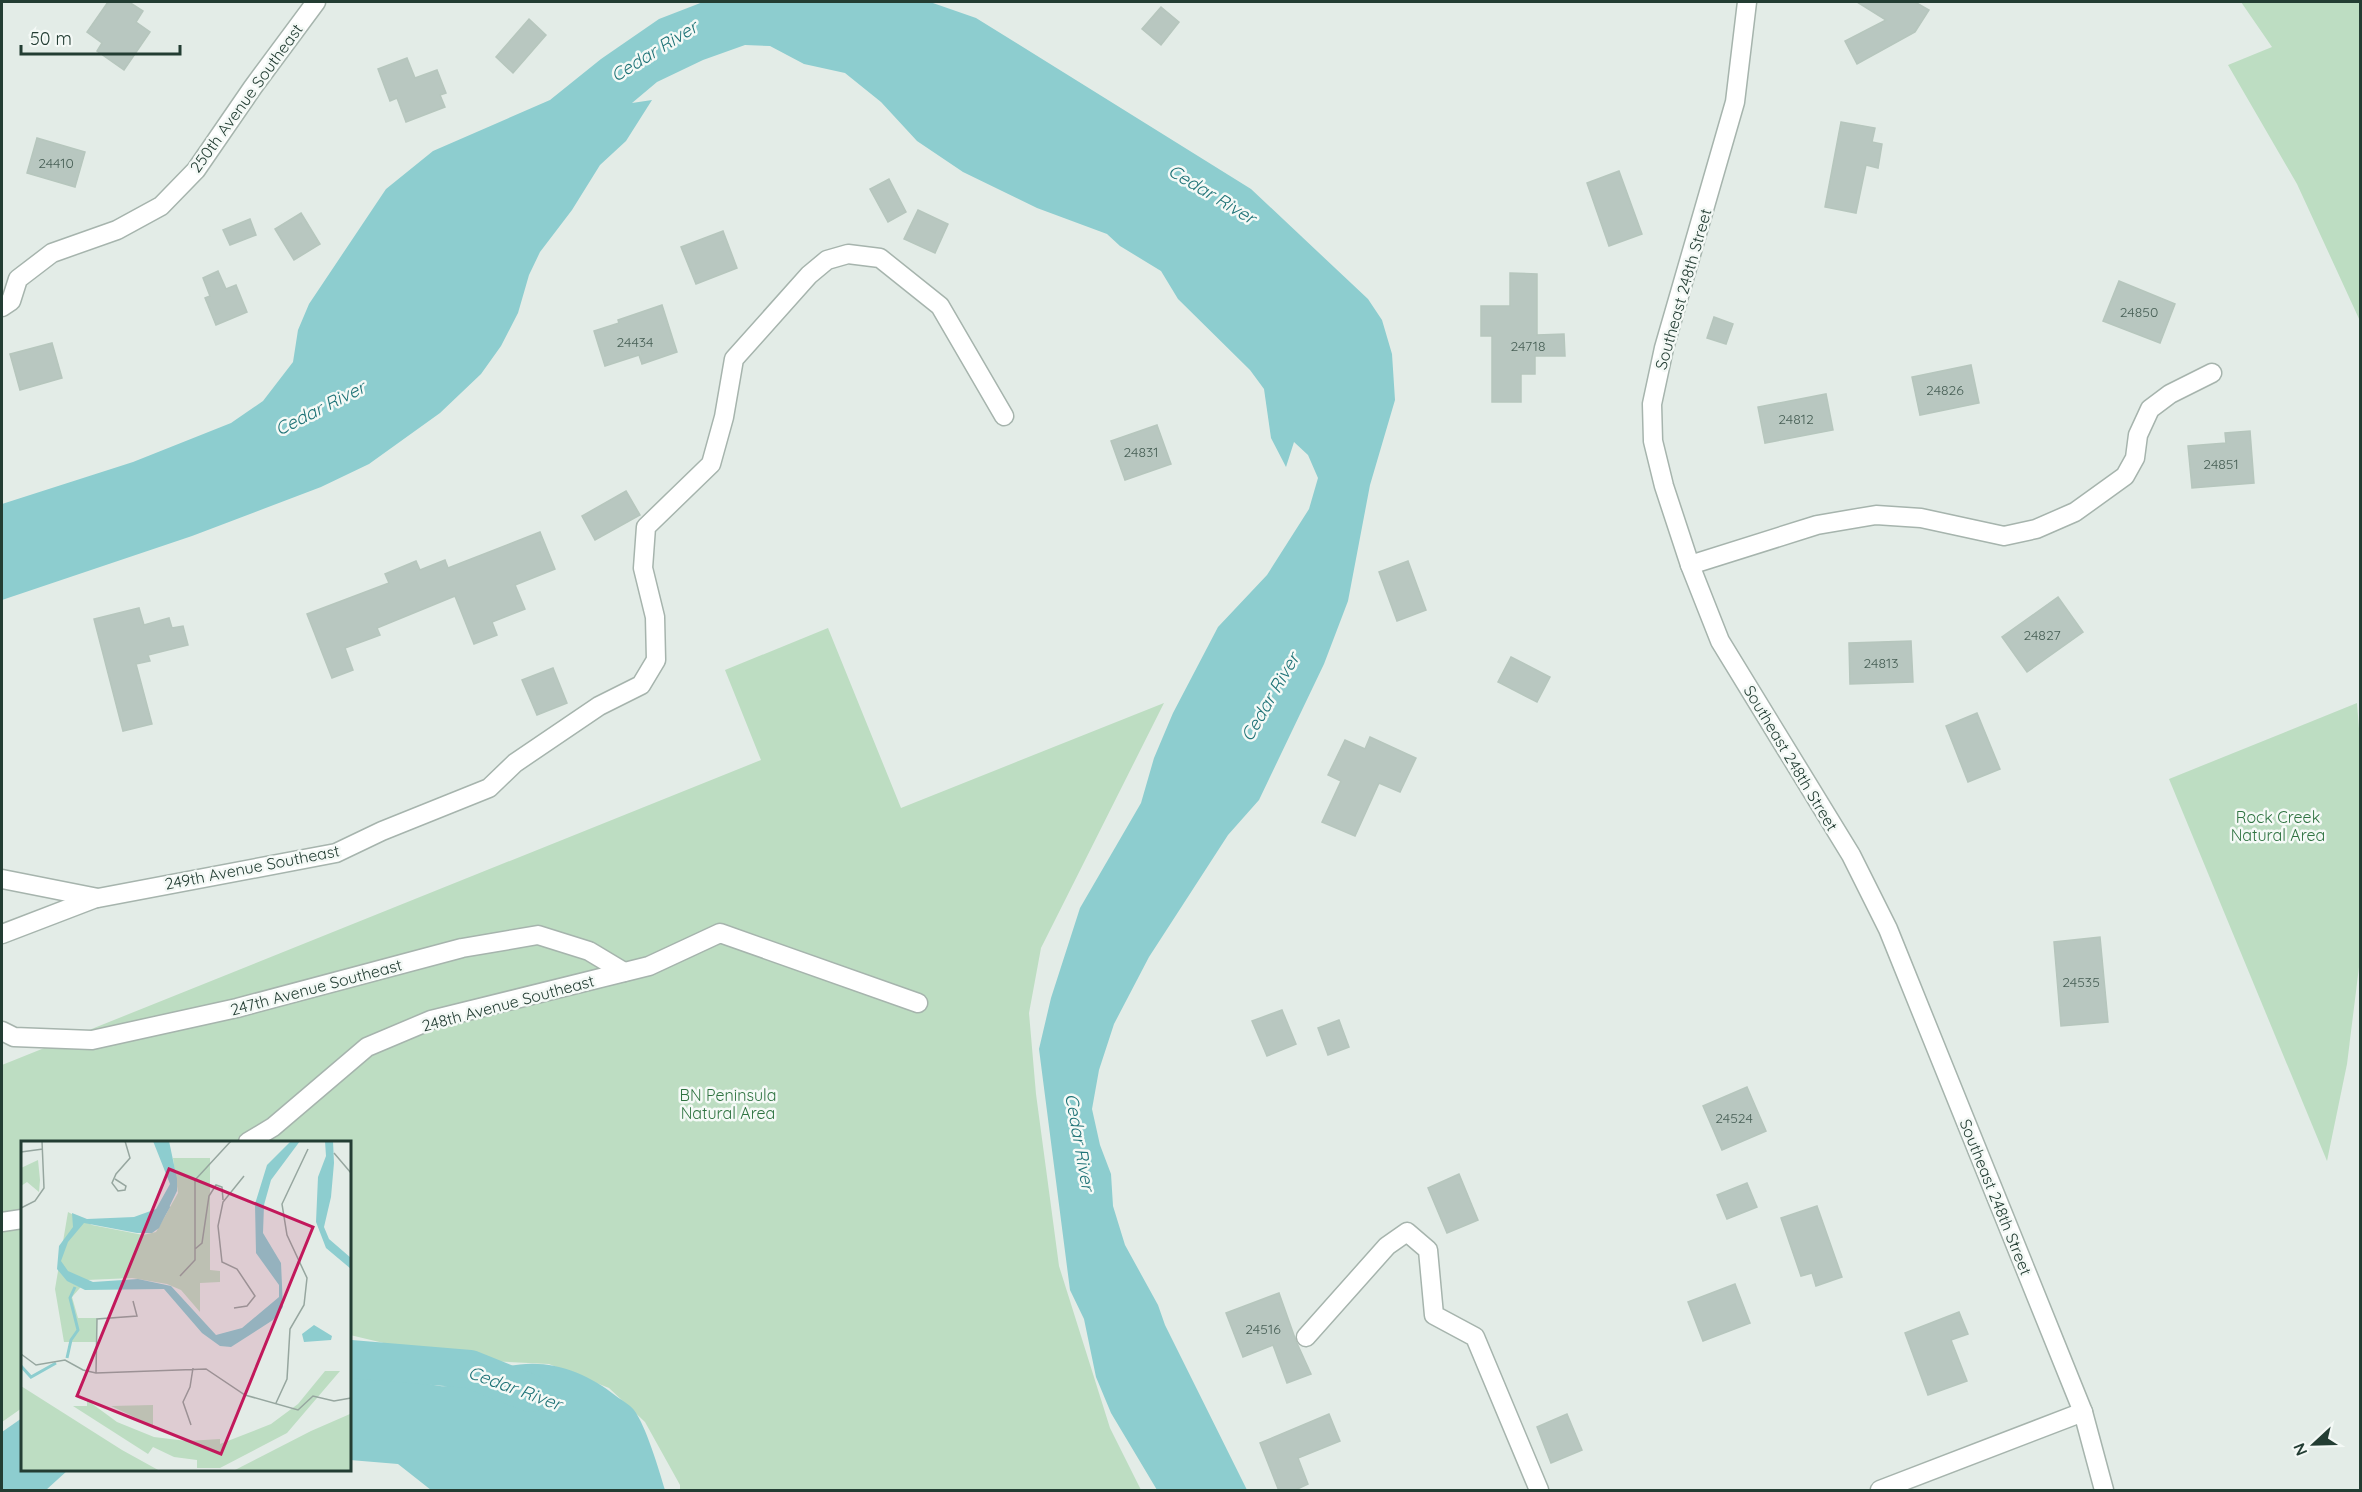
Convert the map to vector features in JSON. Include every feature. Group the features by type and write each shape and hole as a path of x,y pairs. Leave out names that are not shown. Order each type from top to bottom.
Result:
{"street":[{"name":"250th Avenue Southeast","path":"2,307 11,301 18,279 52,253 117,230 161,206 196,170 253,87 316,2"},
{"name":"Southeast 248th Street","path":"1746,2 1735,102 1664,348 1652,404 1653,441 1664,486 1690,565 1720,641 1851,855 1888,929 2083,1412 2104,1491"},
{"name":"249th Avenue Southeast","path":"2,879 98,898 336,853 382,831 489,788 515,763 590,712 641,685 656,660 655,617 643,568 646,527 711,464 724,417 734,359 801,283 827,260 848,254 880,258 940,306 1004,416"},
{"path":"1690,565 1799,530 1876,515 1921,518 2004,536 2036,529 2075,512 2125,476 2135,458 2138,435 2150,409 2170,394 2212,373"},
{"path":"2,934 98,898"},
{"name":"248th Avenue Southeast","path":"251,1141 273,1127 367,1047 431,1020 553,992 649,966 720,933 918,1004"},
{"name":"247th Avenue Southeast","path":"2,1031 14,1037 92,1041 237,1008 462,948 538,935 589,951 624,972"},
{"path":"2,1222 21,1219"},
{"path":"1306,1337 1387,1246 1407,1232 1428,1250 1434,1315 1474,1337 1539,1491"},
{"path":"1880,1491 2083,1412"}],"green space":[{"path":"2241,2 2360,2 2360,321 2297,184 2228,65 2272,47"},
{"name":"BN Peninsula Natural Area","path":"828,628 901,808 1164,703 1041,948 1029,1013 1036,1094 1059,1266 1110,1428 1141,1490 680,1490 680,1485 645,1422 609,1388 549,1364 451,1359 351,1335 351,1141 21,1141 21,1409 2,1422 2,1065 761,760 725,670"},
{"name":"Rock Creek Natural Area","path":"2357,703 2360,741 2360,959 2347,1064 2327,1161 2169,779"}],"water":[{"path":"703,2 930,2 976,18 1251,189 1368,299 1382,320 1392,354 1395,400 1370,485 1348,601 1324,664 1259,800 1228,835 1149,957 1114,1024 1099,1070 1092,1109 1100,1145 1111,1174 1113,1206 1125,1245 1158,1305 1165,1325 1247,1490 1157,1490 1111,1413 1096,1377 1084,1319 1070,1290 1039,1049 1051,998 1080,908 1141,803 1154,758 1173,713 1218,627 1267,575 1309,509 1318,478 1308,455 1294,442 1286,467 1271,438 1264,389 1250,370 1178,299 1161,271 1120,246 1107,234 1037,208 963,172 917,141 881,102 845,73 804,64 770,46 745,45 703,60 657,82 632,103 652,100 626,141 600,165 572,210 540,252 529,275 518,313 501,346 481,374 440,413 369,464 321,487 192,536 2,600 2,504 133,462 231,423 263,401 293,362 298,330 309,304 386,189 433,151 550,100 601,59 659,19"},
{"path":"351,1357 440,1386 457,1385 498,1369 521,1364 550,1365 578,1373 604,1387 634,1410 648,1437 665,1490 431,1490 398,1464 351,1460"},
{"path":"21,1419 21,1471 67,1471 46,1490 2,1490 2,1432"}],"building":[{"path":"108,2 129,2 143,11 136,22 150,32 124,70 97,51 102,43 87,32"},
{"path":"1857,2 1915,2 1929,10 1915,32 1857,64 1845,41 1886,20"},
{"path":"1161,7 1179,22 1161,45 1142,29"},
{"path":"529,19 546,35 513,73 496,57"},
{"path":"407,58 415,78 437,70 446,93 440,95 445,107 406,122 397,98 390,101 378,69"},
{"path":"1841,122 1875,128 1872,142 1882,144 1878,168 1866,165 1856,213 1825,207"},
{"path":"37,138 85,152 75,187 27,173"},
{"path":"1619,171 1642,234 1609,246 1587,183"},
{"path":"889,179 906,212 888,222 870,189"},
{"path":"918,210 948,224 935,253 904,239"},
{"path":"301,213 320,244 294,260 275,229"},
{"path":"250,219 256,235 230,245 223,230"},
{"path":"723,231 737,268 696,284 681,247"},
{"path":"218,271 226,289 236,285 247,312 216,325 205,298 210,296 203,278"},
{"path":"1510,273 1537,274 1537,335 1564,334 1565,356 1535,356 1535,374 1521,374 1521,402 1492,402 1492,336 1481,336 1481,306 1510,306"},
{"path":"2119,281 2175,304 2160,343 2103,321"},
{"path":"662,305 677,352 642,364 639,355 605,366 594,331"},
{"path":"1714,317 1733,324 1726,344 1707,338"},
{"path":"52,343 62,378 20,390 10,354"},
{"path":"1971,365 1979,403 1920,415 1912,377"},
{"path":"1826,394 1833,430 1765,443 1758,407"},
{"path":"1157,425 1171,464 1125,480 1111,441"},
{"path":"2250,431 2254,483 2192,488 2188,446 2226,443 2225,433"},
{"path":"626,491 640,515 595,540 582,516"},
{"path":"540,532 555,569 515,585 525,609 492,622 497,635 474,644 455,596 377,628 380,635 345,648 353,670 332,678 307,614 389,583 385,574 416,561 420,570 445,560 448,568"},
{"path":"1408,561 1426,610 1397,621 1379,572"},
{"path":"2058,597 2083,632 2027,672 2002,637"},
{"path":"139,608 144,625 169,618 172,628 183,626 188,645 148,655 150,661 136,664 152,724 123,731 94,619"},
{"path":"1911,641 1913,682 1850,684 1849,643"},
{"path":"1511,657 1550,677 1537,702 1498,682"},
{"path":"553,668 567,703 537,715 522,680"},
{"path":"1977,713 2000,769 1968,782 1946,726"},
{"path":"1370,737 1416,758 1400,792 1379,783 1355,836 1322,822 1341,781 1328,775 1345,740 1365,749"},
{"path":"2100,937 2108,1022 2061,1026 2054,942"},
{"path":"1282,1010 1296,1044 1267,1056 1252,1021"},
{"path":"1339,1020 1349,1047 1328,1055 1318,1028"},
{"path":"1747,1087 1766,1131 1722,1150 1703,1106"},
{"path":"1459,1174 1478,1220 1447,1233 1428,1188"},
{"path":"1747,1183 1757,1207 1727,1219 1717,1195"},
{"path":"1817,1206 1842,1277 1816,1286 1812,1273 1801,1276 1781,1218"},
{"path":"1735,1284 1750,1323 1703,1341 1688,1302"},
{"path":"1279,1293 1296,1341 1311,1374 1287,1383 1273,1345 1243,1357 1226,1313"},
{"path":"1959,1312 1968,1334 1951,1340 1967,1381 1928,1395 1905,1333"},
{"path":"1329,1414 1340,1441 1298,1458 1308,1484 1293,1491 1279,1491 1260,1443"},
{"path":"1567,1414 1582,1450 1551,1463 1537,1427"}],"waterway":[{"name":"Cedar River","path":"351,1359 470,1369 530,1393"}]}
